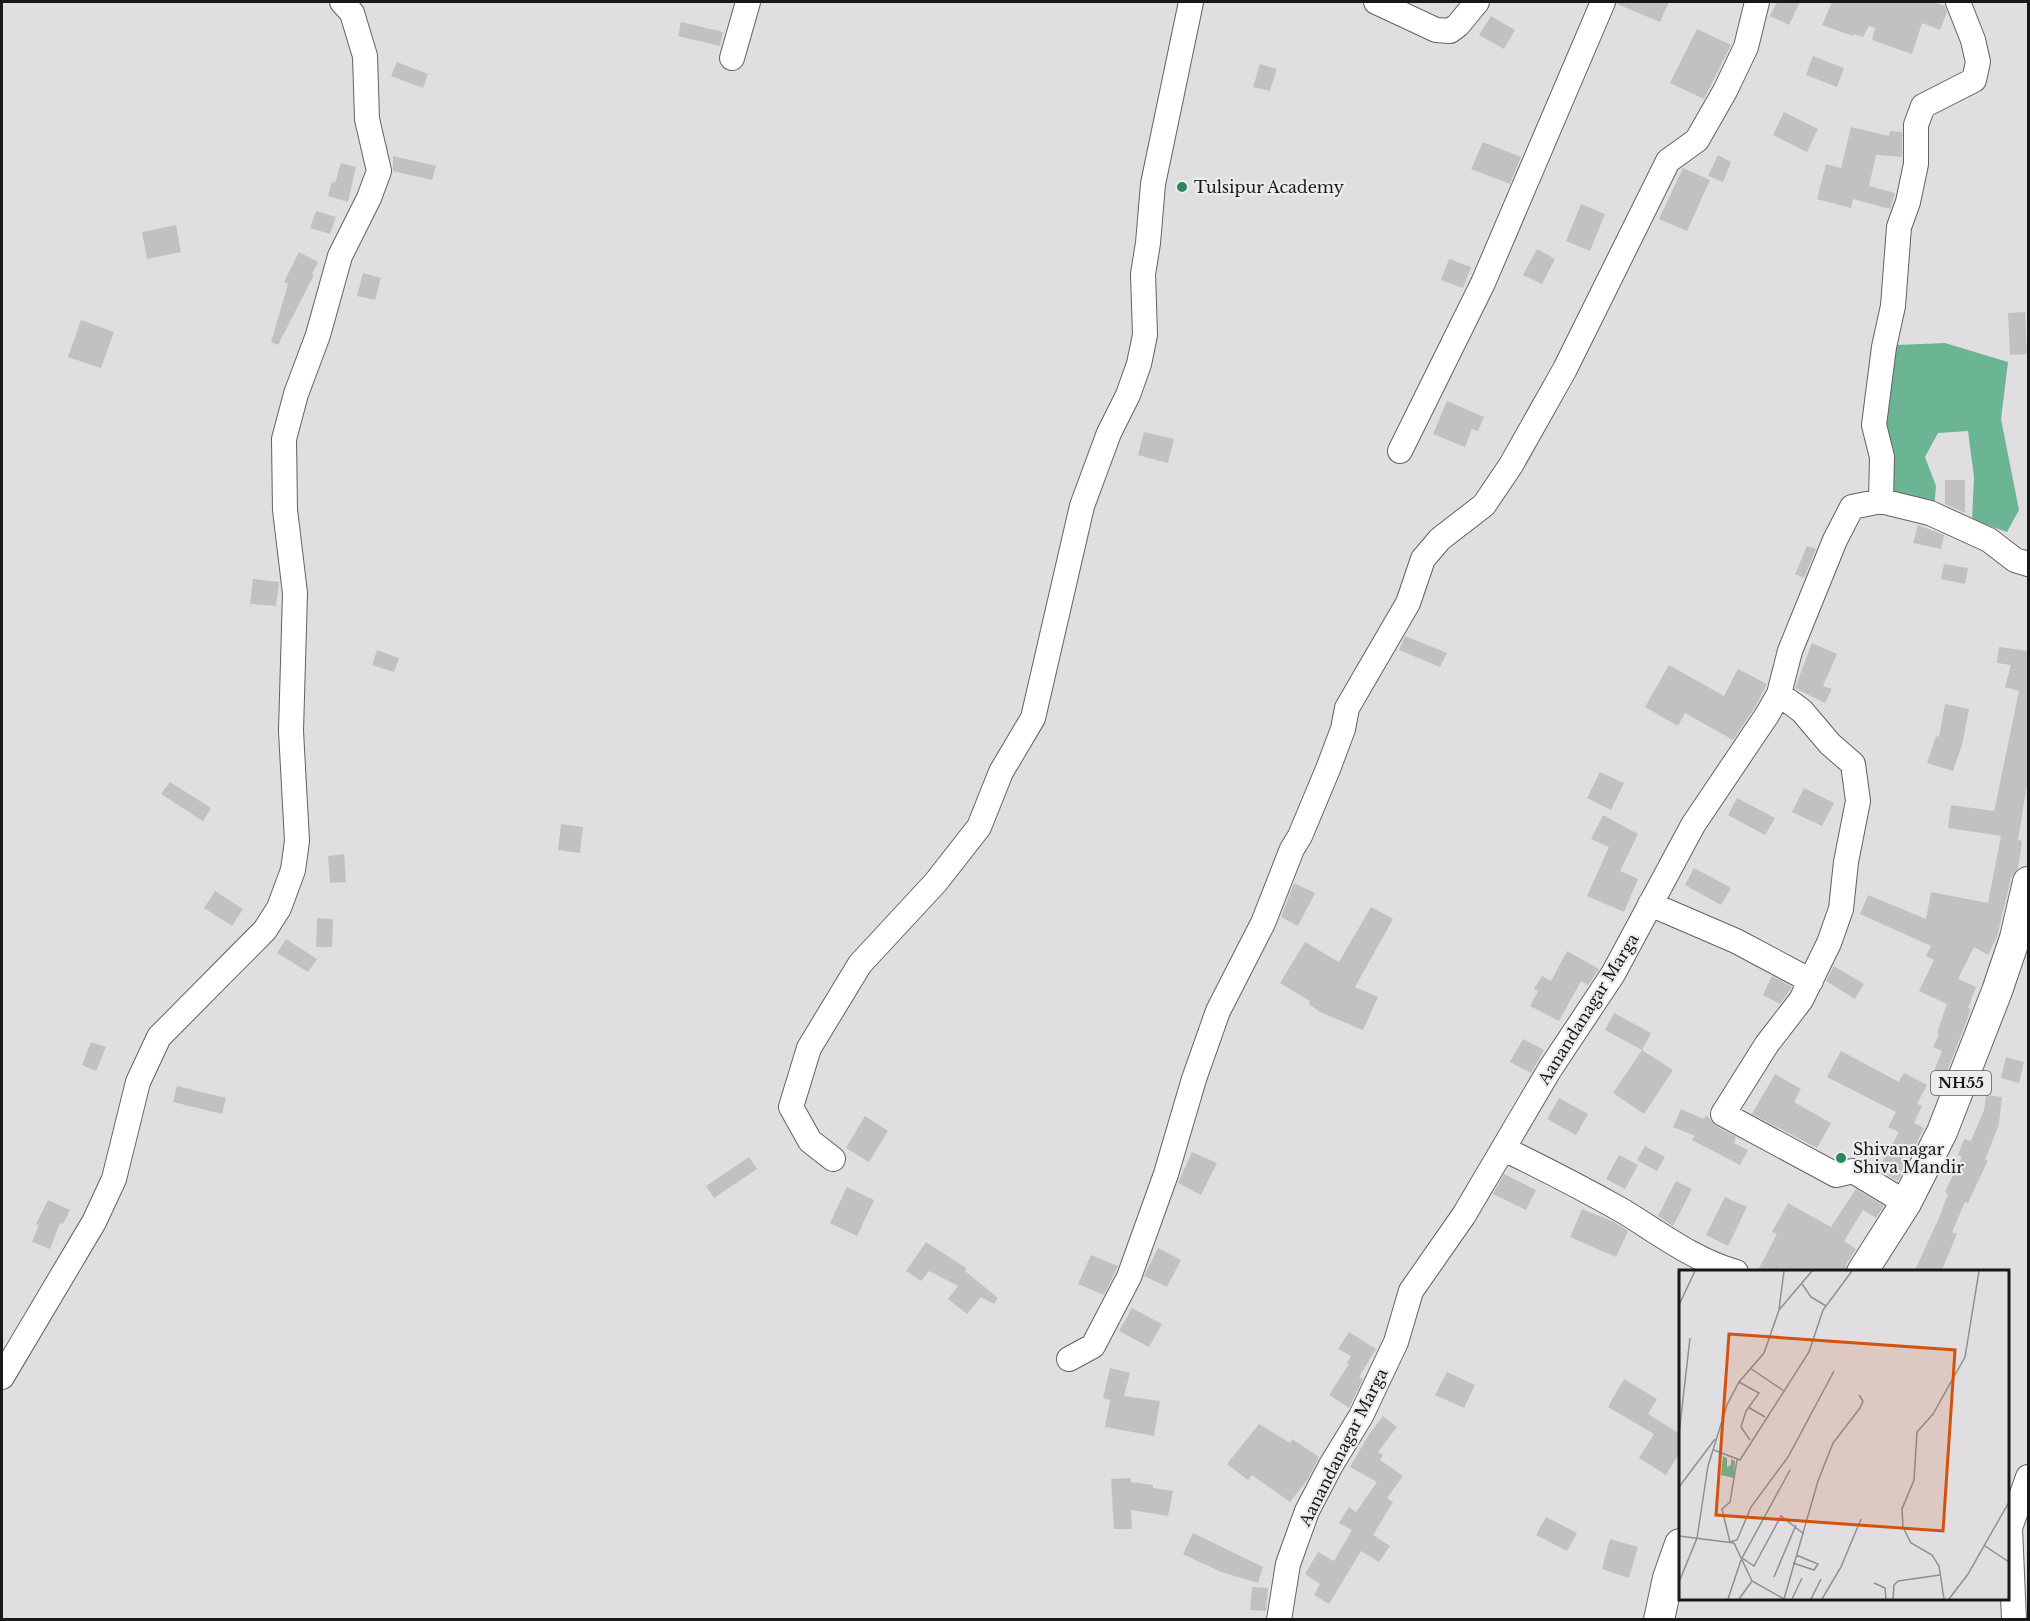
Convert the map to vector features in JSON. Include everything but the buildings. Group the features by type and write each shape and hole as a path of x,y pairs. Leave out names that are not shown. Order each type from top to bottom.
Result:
{"main road":[{"name":"NH55","path":"1863,1270 1906,1203 1942,1132 1997,991 2015,938 2028,882"},
{"path":"1659,1620 1668,1578 1679,1547"}],"street":[{"path":"2,1377 99,1211 114,1179 138,1082 159,1037 265,930 279,908 293,870 297,841 291,731 295,593 285,510 284,439 296,394 318,335 340,256 369,198 379,171 367,119 365,56 352,13 342,2"},
{"path":"732,58 748,2"},
{"path":"834,1159 810,1141 791,1107 809,1047 860,964 936,882 979,827 1001,772 1033,718 1082,506 1109,433 1128,395 1139,364 1145,335 1143,274 1153,184 1191,2"},
{"path":"1376,2 1436,30 1450,31 1477,2"},
{"path":"1400,451 1483,283 1603,2"},
{"path":"1069,1359 1093,1346 1129,1277 1166,1174 1194,1079 1218,1011 1263,923 1292,849 1300,836 1329,769 1343,729 1347,708 1408,603 1423,559 1440,539 1484,505 1511,465 1565,369 1668,161 1697,140 1725,91 1746,47 1757,2"},
{"path":"1881,501 1882,457 1874,424 1884,347 1893,306 1899,227 1908,202 1916,164 1916,125 1923,106 1974,80 1978,62 1973,40 1958,2"},
{"name":"Aanandanagar Marga","path":"1279,1620 1288,1564 1307,1511 1361,1416 1396,1342 1411,1291 1464,1215 1550,1069 1613,974 1692,825 1741,755 1779,694 1790,651 1835,540 1852,507 1881,501 1930,513 1989,540 2015,560 2028,564"},
{"path":"1779,694 1802,711 1830,744 1853,764 1858,801 1846,862 1841,909 1829,943 1801,1000 1767,1044 1723,1114 1836,1175 1853,1171 1906,1203"},
{"path":"1650,904 1736,941 1811,981"},
{"path":"1504,1149 1575,1184 1688,1251 1730,1270"},
{"path":"2014,1620 2020,1574 2010,1528 2028,1477"}],"green space":[{"path":"1945,343 2008,362 2001,419 2019,510 2007,532 1972,520 1974,477 1968,431 1938,433 1925,457 1936,486 1934,510 1891,491 1884,415 1897,345"}],"place":[{"name":"Tulsipur Academy","path":"1182,187"},
{"name":"Shivanagar Shiva Mandir","path":"1841,1158"}]}
